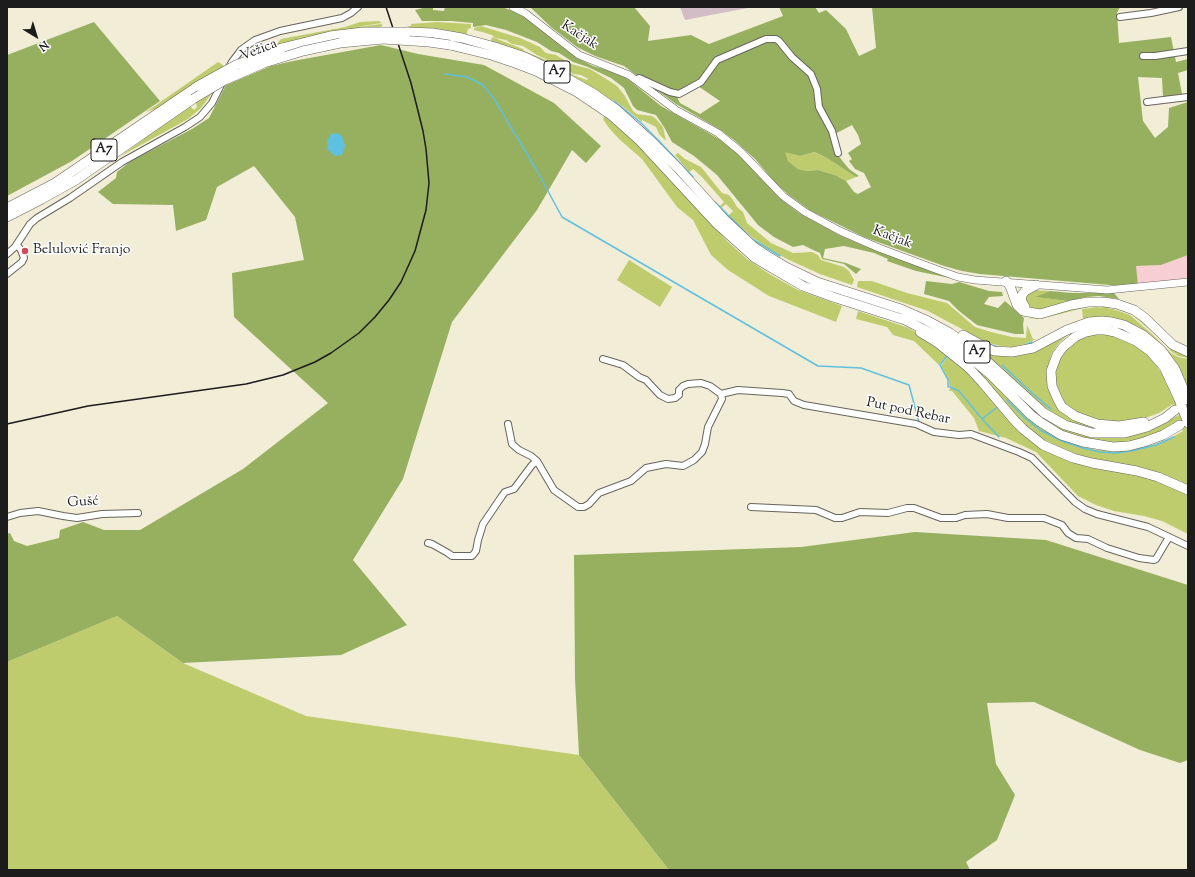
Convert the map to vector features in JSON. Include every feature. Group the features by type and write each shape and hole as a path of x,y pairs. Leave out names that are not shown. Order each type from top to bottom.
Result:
{"highway":[{"name":"A7","path":"7,208 55,183 198,86 236,66 282,48 330,36 363,32 383,36 450,45 491,54 536,71 577,92 622,125 645,146 729,236 755,258 803,286 905,320 949,342 991,375 1031,415 1061,435 1088,444 1118,447 1136,444 1155,438 1184,424 1178,397 1164,367 1144,346 1124,335 1105,330 1086,332 1068,342 1057,355 1051,371 1054,394 1062,407 1081,420 1106,426 1132,424 1155,418 1174,408 1164,418 1147,426 1125,433 1092,433 1065,426 1044,413 978,353 946,331 901,309 817,282 786,267 754,247 724,219 679,169 648,138 616,110 593,94 554,71 525,57 462,38 432,33 406,32 383,36"},
{"name":"Vežica","path":"7,217 76,180 193,99 225,80 264,63 303,51 383,36"},
{"path":"729,236 737,248 749,258 768,272 792,285 905,325 938,343 968,367 1015,421 1027,433 1043,445 1073,458 1158,477 1188,490"},
{"path":"768,256 831,283 918,312 994,351 1012,352 1027,349 1067,330 1089,322 1112,322 1124,325 1143,335 1161,350 1175,369 1188,400"},
{"path":"1006,282 1013,291 1019,307 1023,311 1040,314 1071,305 1088,302 1117,304 1134,310 1145,318 1173,345 1188,352"},
{"path":"1032,313 1025,306 1021,298 1025,291 1036,285"}],"main road":[{"name":"Kačjak","path":"513,7 525,13 579,55 617,70 636,80 676,110 727,140 752,163 783,196 805,212 840,231 958,277 975,280 1107,290 1188,282"}],"street":[{"path":"7,254 17,245 30,224 37,218 70,198 111,169 186,127 200,117 212,103 232,62 247,45 269,34 335,20 348,15 358,7"},
{"path":"1120,17 1151,13 1179,7"},
{"name":"Kačjak","path":"636,80 639,78 670,92 679,94 688,91 701,82 717,60 766,39 776,39 792,57 811,74 817,89 819,107 832,130 838,153"},
{"path":"1143,56 1185,52"},
{"path":"1147,102 1188,97"},
{"path":"7,274 22,262 24,258 22,250 17,245"},
{"path":"508,424 512,444 537,461 554,490 578,507 584,507 589,504 599,492 632,481 646,468 666,464 683,466 694,460 702,452 706,444 708,427 722,399 722,394 710,386 701,383 688,384 679,390 679,395 675,398 668,399 660,395 646,380 639,377 623,365 603,359"},
{"name":"Put pod Rebar","path":"722,394 738,390 789,394 794,401 804,405 916,424 934,432 959,435 971,434 1032,458 1075,502 1085,509 1097,514 1148,527 1188,546"},
{"path":"428,544 432,544 448,552 452,556 472,556 476,551 483,524 502,496 505,492 514,489 532,465 537,461"},
{"path":"751,508 816,510 835,518 842,518 860,512 888,513 907,508 914,508 941,518 956,518 965,515 987,514 1008,518 1044,518 1062,525 1068,533 1076,538 1088,539 1107,548 1139,558 1154,560 1168,537"},
{"name":"Gušć","path":"7,517 20,513 38,511 77,518 102,514 138,513"}],"shaded area":[{"path":"680,7 753,7 685,20"},
{"path":"1188,255 1188,279 1138,285 1135,266 1161,265"}],"green space":[{"path":"433,7 433,10 444,11 445,7 502,7 521,14 577,58 593,66 618,73 661,106 728,144 782,200 799,213 839,235 862,245 950,278 916,271 887,261 888,259 874,253 844,246 825,249 823,258 846,263 861,269 856,274 844,264 822,259 820,253 803,245 793,247 774,237 758,225 717,175 694,156 672,142 656,115 637,110 633,106 624,88 611,78 588,67 573,62 537,42 506,30 486,25 473,27 473,23 422,21 415,10"},
{"path":"530,7 634,7 650,26 648,41 691,35 709,44 783,16 779,7 815,7 819,13 826,10 846,29 859,56 876,48 872,7 1120,7 1117,13 1119,43 1171,37 1176,62 1188,59 1188,70 1178,73 1182,94 1163,97 1162,78 1138,77 1143,121 1155,138 1168,127 1169,108 1188,102 1188,255 1161,265 1136,266 1138,285 1110,285 980,274 944,266 864,237 811,211 777,185 755,159 719,129 676,104 624,66 595,56 577,47 551,27","holes":["695,84 720,101 700,114 680,103 675,93","852,125 861,144 848,153 852,159 849,161 855,169 864,173 871,187 858,194 854,192 846,181 835,175 818,170 807,171 798,169 788,161 785,152 800,156 814,152 827,158 856,177 859,176 849,169 837,154 831,136"]},
{"path":"379,21 382,23 355,27 382,24 382,28 315,35 276,45 281,39 345,27 360,22"},
{"path":"94,22 160,101 72,161 7,196 7,55"},
{"path":"437,22 471,24 471,28 468,29 466,36 408,28 407,26 411,26 411,24"},
{"path":"481,26 520,38 540,47 546,53 556,55 571,64 590,69 608,80 617,86 625,96 633,111 637,114 652,116 656,119 663,127 666,141 659,134 656,127 642,120 642,122 622,106 613,100 611,101 578,79 532,56 491,41 492,37 551,62 573,75 587,80 588,79 581,75 573,74 567,69 537,55 523,46 512,44 506,40 495,38 492,35 474,30 474,28"},
{"path":"381,45 418,54 484,65 554,103 601,146 586,163 572,150 537,210 452,322 403,479 353,560 407,625 341,655 183,663 117,616 7,662 7,534 10,533 14,541 27,546 59,538 60,530 83,522 104,530 140,530 243,469 328,403 234,317 232,273 304,260 295,217 254,166 217,187 206,220 176,231 173,205 113,204 98,192 116,178 117,172 131,161 192,129 209,118 226,85 271,66"},
{"path":"218,62 224,66 196,82 196,84 158,108 146,112"},
{"path":"212,93 201,108 188,119 119,157 144,139 144,137 190,106 194,110 197,107 196,103"},
{"path":"605,116 632,138 727,241 747,259 771,275 798,290 842,306 836,322 769,296 728,270 711,255 693,220 677,207 642,159 609,128 603,119"},
{"path":"784,151 800,156 813,152 827,158 856,177 846,181 835,175 818,170 807,171 798,169 788,161"},
{"path":"678,153 685,159 701,167 722,193 729,195 737,207 743,212 747,223 771,243 793,253 812,252 818,255 821,260 844,267 849,271 854,280 852,285 820,274 787,259 770,250 752,237 728,216 733,211 726,204 721,208 720,206 724,202 701,176 693,169 689,172 675,155"},
{"path":"629,260 672,287 660,307 617,280"},
{"path":"858,281 872,281 907,293 947,303 975,327 991,332 1012,337 1026,338 1027,325 1033,339 1036,339 1013,347 988,343 928,311 857,287"},
{"path":"926,281 952,284 959,282 989,291 1002,292 1003,296 989,297 984,304 998,308 1005,301 1024,318 1024,334 1015,334 977,325 949,301 924,294"},
{"path":"1034,290 1050,291 1036,297 1068,301 1043,309 1034,309 1027,305 1025,296"},
{"path":"1050,291 1072,293 1114,293 1119,299 1099,296 1068,301 1035,297"},
{"path":"854,298 904,314 939,330 972,352 1039,413 1052,422 1085,435 1106,438 1146,432 1179,415 1173,404 1159,413 1137,421 1105,421 1088,418 1075,412 1065,403 1056,384 1055,376 1059,358 1068,347 1081,338 1101,334 1112,335 1135,345 1147,354 1165,377 1188,432 1188,485 1139,468 1111,463 1067,451 1039,437 1023,424 973,367 975,365 1033,422 1046,431 1069,442 1097,450 1128,450 1152,445 1169,439 1183,431 1179,422 1162,432 1126,442 1106,442 1084,439 1066,433 1036,414 989,369 950,338 929,326 853,299"},
{"path":"1096,305 1121,308 1137,316 1188,355 1188,358 1178,356 1172,352 1157,336 1131,314 1114,308 1087,307 1045,318 1070,309"},
{"path":"1100,307 1113,309 1130,315 1171,353 1178,357 1188,359 1188,389 1180,371 1167,350 1147,332 1120,319 1099,317 1083,319 1082,309"},
{"path":"858,311 909,328 949,353 939,365 914,341 893,335 887,327 856,319"},
{"path":"1069,334 1058,344 1052,353 1048,367 1049,389 1052,398 1057,406 1102,430 1073,424 1049,412 984,353 1015,356"},
{"path":"950,353 1037,444 1166,483 1188,493 1188,534 1162,521 1144,516 1114,511 1096,505 1078,496 1036,452 1006,438 979,431 974,418 952,391 949,391 951,386 949,385 949,381 941,366"},
{"path":"915,532 1046,540 1188,585 1188,760 1180,763 1140,750 1034,702 987,703 996,764 1015,795 997,840 966,862 970,870 669,870 579,755 575,679 574,555 801,547"},
{"path":"117,616 183,663 306,716 579,755 669,870 7,870 7,662"}],"water":[{"path":"337,133 342,136 345,146 342,155 335,156 328,150 327,141 331,134"}],"waterway":[{"path":"445,74 467,77 483,85 494,99 536,169 562,217 818,366 861,368 909,385 919,422"},
{"path":"614,101 640,122 693,177"},
{"path":"715,202 752,239 780,256"},
{"path":"1025,345 1032,342"},
{"path":"991,345 999,347"},
{"path":"947,356 940,365 948,380 948,387"},
{"path":"1002,365 1051,409"},
{"path":"948,386 959,391 999,437"},
{"path":"1007,400 1025,418 1040,430 1062,441 1100,452 1116,453 1131,451 1156,445 1174,437"},
{"path":"982,419 996,408"}],"railway":[{"path":"7,424 88,406 246,384 283,375 315,362 331,353 359,333 375,317 401,282 415,251 426,210 429,183 423,131 411,83 386,7"}],"place":[{"name":"Belulović Franjo","path":"25,251"}]}
